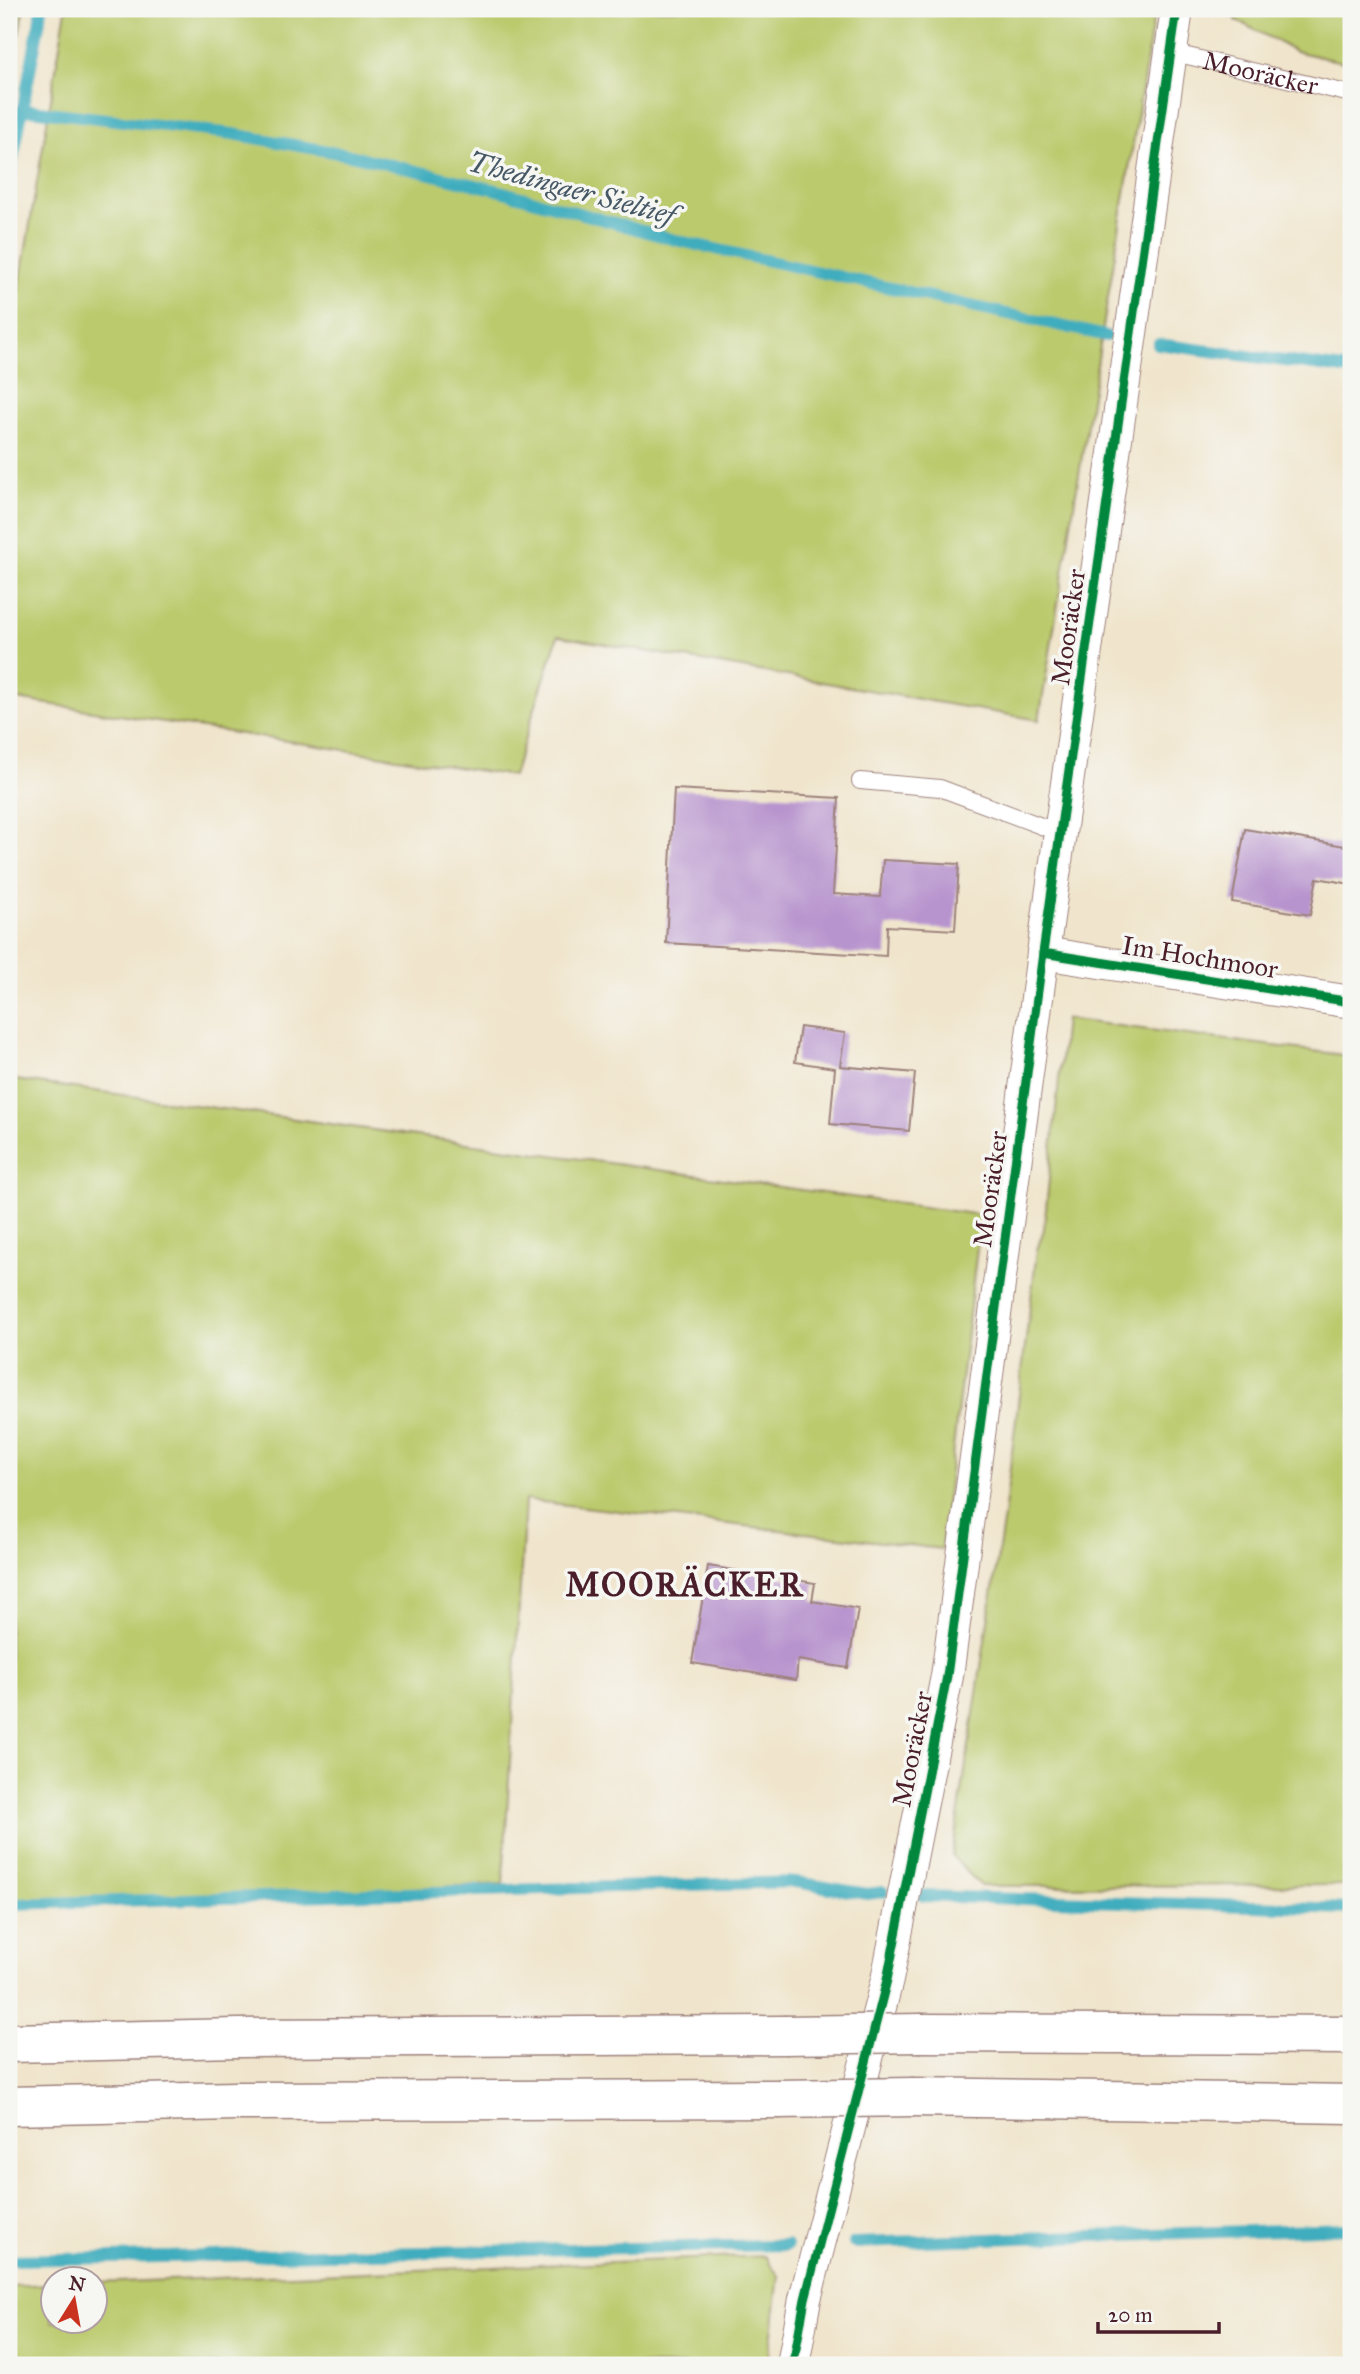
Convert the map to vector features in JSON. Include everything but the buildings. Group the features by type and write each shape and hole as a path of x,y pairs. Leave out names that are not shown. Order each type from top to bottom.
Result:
{"highway":[{"path":"9,2043 239,2038 922,2033 1351,2035"},
{"path":"9,2106 235,2101 914,2097 1351,2104"}],"street":[{"name":"Mooräcker","path":"793,2365 805,2299 887,1980 947,1676 1043,953 1177,9"},
{"name":"Im Hochmoor","path":"1043,953 1351,1003"}],"lane":[{"name":"Mooräcker","path":"1170,52 1351,94"},
{"path":"860,781 940,788 1060,834"}],"green space":[{"path":"9,9 24,9 9,85"},
{"path":"66,9 1155,9 1039,720 558,636 513,776 9,698 9,349"},
{"path":"1234,9 1351,9 1351,64 1295,51 1236,20"},
{"path":"1065,1019 1351,1056 1351,1885 981,1886 952,1856 1004,1516 1037,1250 1044,1229"},
{"path":"9,1079 981,1215 941,1549 525,1500 503,1884 9,1906"},
{"path":"765,2256 779,2276 768,2365 9,2365 9,2286 38,2285 38,2336 108,2336 108,2282"}],"waterway":[{"path":"9,179 42,9"},
{"name":"Thedingaer Sieltief","path":"22,109 233,134 350,155 493,189 675,240 1106,336"},
{"name":"Thedingaer Sieltief","path":"1158,344 1351,370"},
{"path":"9,1904 796,1882 867,1894 883,1892"},
{"path":"923,1896 1351,1909"},
{"path":"854,2243 1351,2228"},
{"path":"9,2260 787,2245"}],"cycle path":[{"path":"793,2365 805,2299 887,1980 947,1676 1043,953 1177,9"},
{"path":"1043,953 1351,1002"}],"district":[{"name":"MOORÄCKER","path":"685,1584"}]}
